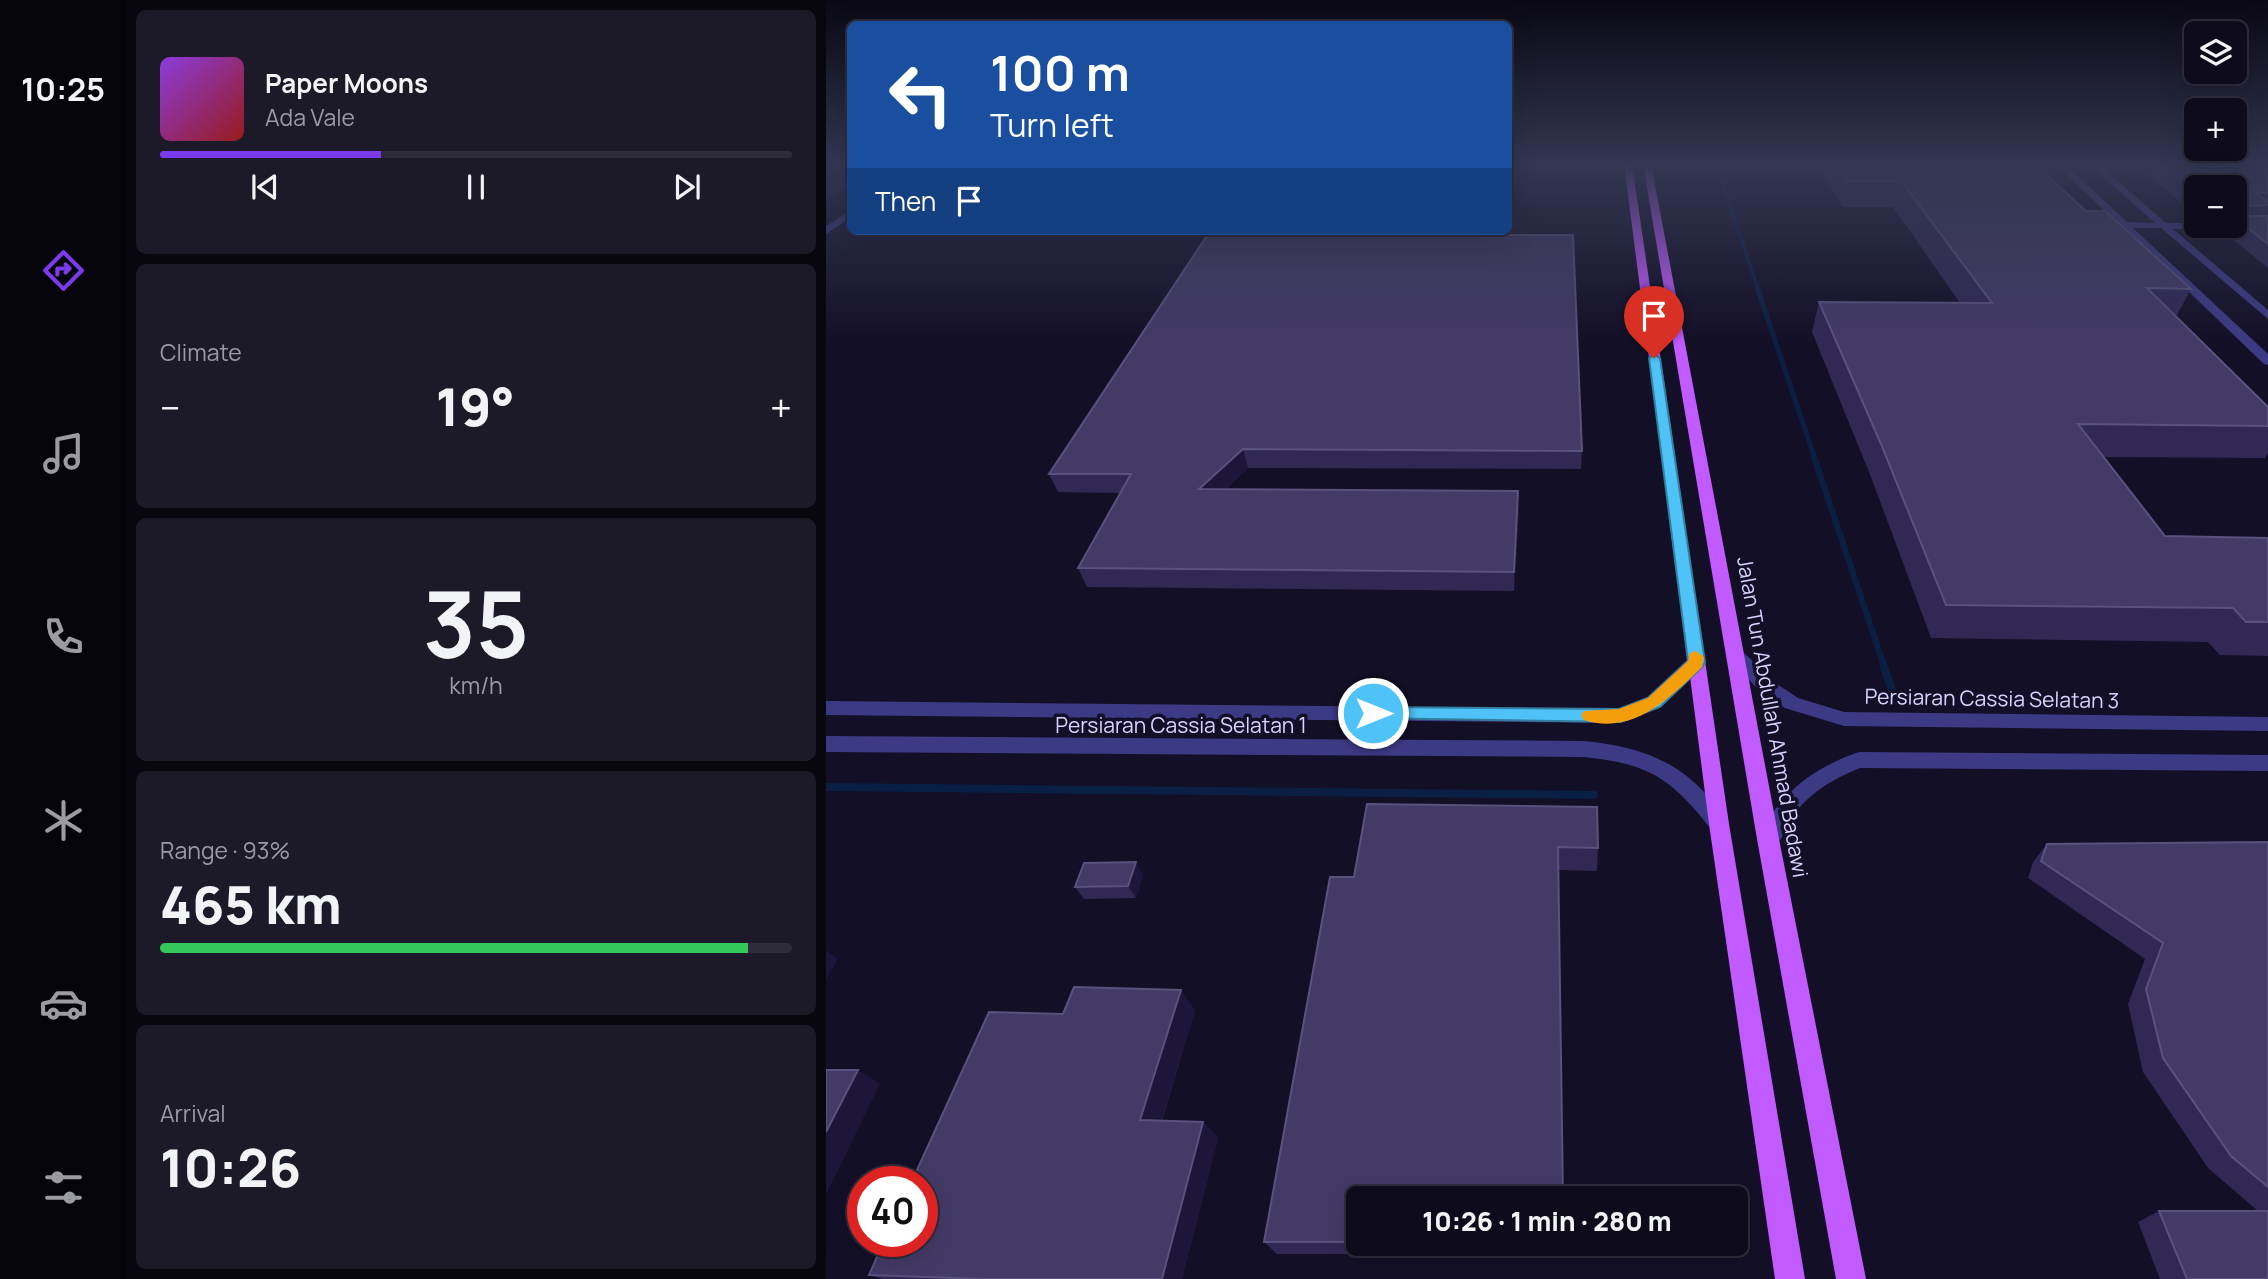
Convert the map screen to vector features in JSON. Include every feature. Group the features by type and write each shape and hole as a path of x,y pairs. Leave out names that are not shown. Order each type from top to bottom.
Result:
{"main road":[{"path":"1636,224 1719,824 1790,1279"},
{"name":"Jalan Tun Abdullah Ahmad Badawi","path":"1658,224 1768,839 1851,1279"}],"street":[{"path":"2124,225 2184,226"},
{"path":"2124,225 2268,361"},
{"path":"2165,225 2268,316"},
{"path":"2247,226 2268,226"},
{"name":"Persiaran Cassia Selatan 3","path":"1735,655 1770,689 1793,703 1844,719 2268,724"},
{"name":"Persiaran Cassia Selatan 1","path":"826,708 1620,716 1654,702 1696,662"},
{"name":"Persiaran Cassia Selatan 1","path":"826,744 1584,749 1615,752 1661,766 1686,784 1719,824"},
{"path":"1768,839 1787,806 1808,783 1831,770 1859,760 2268,763"}],"building":[{"path":"1933,224 2119,224 2191,289 2147,288 2268,407 2268,426 2078,424 2165,536 2268,538 2268,622 2246,622 2233,608 1946,605 1881,444 1819,302 1992,303"},
{"path":"2247,224 2268,224 2268,244 2247,227"},
{"path":"1207,235 1573,235 1582,451 1243,449 1199,489 1518,491 1514,572 1078,568 1131,474 1049,474"},
{"path":"1367,804 1597,807 1598,848 1558,847 1563,1186 1346,1186 1346,1242 1264,1242 1330,877 1354,877"},
{"path":"2268,842 2268,1187 2231,1156 2163,1058 2146,989 2163,943 2041,861 2047,844"},
{"path":"1136,862 1128,886 1075,887 1084,863"},
{"path":"1074,987 1181,990 1140,1120 1203,1122 1162,1279 984,1279 869,1275 877,1257 938,1257 938,1166 919,1166 989,1012 1063,1014"},
{"path":"826,1070 858,1070 826,1132"},
{"path":"2159,1211 2268,1211 2268,1279 2187,1279"}],"waterway":[{"path":"1736,224 1759,292"},
{"path":"1758,290 1814,456"},
{"path":"1813,454 1884,666"},
{"path":"1883,664 1892,690"},
{"path":"826,787 1594,795"}],"slow traffic":[{"path":"1590,715 1620,716 1654,702 1696,662 1696,657"}],"route":[{"path":"1373,713 1620,716 1654,702 1696,662 1654,358"}]}
